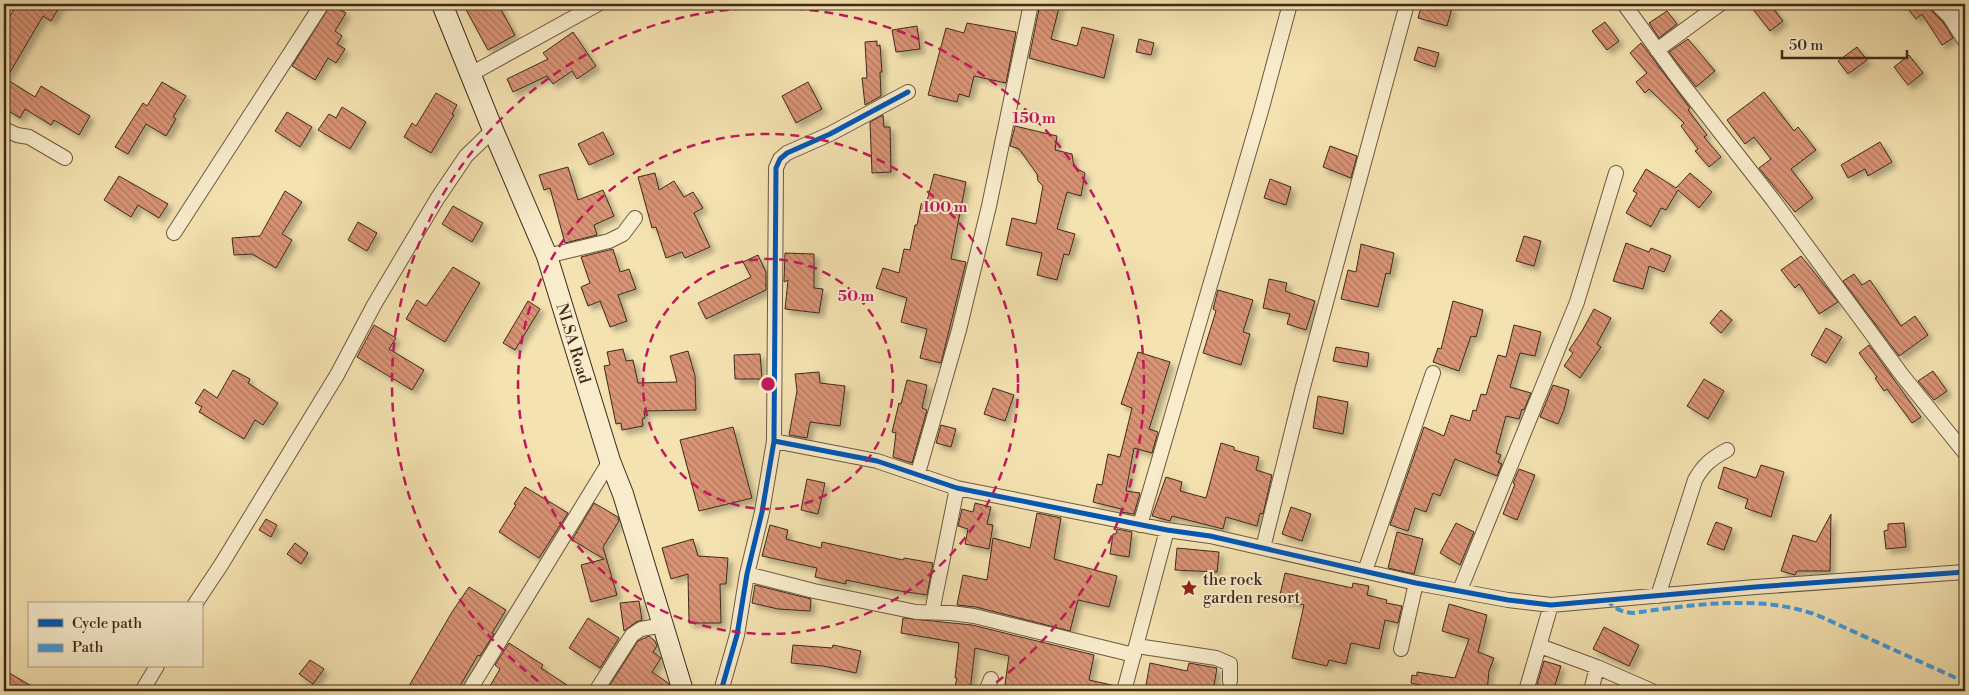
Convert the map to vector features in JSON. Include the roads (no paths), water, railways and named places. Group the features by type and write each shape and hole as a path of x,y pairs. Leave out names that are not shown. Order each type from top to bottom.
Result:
{"main road":[{"name":"NLSA Road","path":"442,4 547,256 610,460 624,494 683,691"}],"street":[{"path":"174,233 322,4"},
{"path":"471,74 598,4"},
{"path":"918,473 959,330 1032,4"},
{"path":"1140,525 1261,112 1290,4"},
{"path":"1263,548 1303,387 1407,4"},
{"path":"1624,4 1657,50 1773,200 1902,375 1965,453"},
{"path":"1657,50 1720,4"},
{"path":"1937,4 1950,17 1965,41"},
{"path":"1950,17 1965,6"},
{"path":"721,691 737,635 747,574 762,512 774,441 776,168 780,160 787,153 830,134 908,92"},
{"path":"4,129 17,135 29,137 65,158"},
{"path":"196,602 337,375 374,305 437,199 466,156 493,130"},
{"path":"1460,590 1577,302 1616,173"},
{"path":"547,256 609,241 623,234 634,218"},
{"path":"1365,571 1433,373"},
{"path":"774,441 878,461 918,473 957,488 1140,525 1210,536 1416,583 1508,600 1551,605 1965,572"},
{"path":"1658,596 1695,480 1711,458 1727,450"},
{"path":"469,691 610,460"},
{"path":"932,612 957,488"},
{"path":"1124,691 1167,530"},
{"path":"747,574 916,612 974,616 1135,651 1216,658 1230,664 1230,680"},
{"path":"1401,649 1416,583"},
{"path":"1526,691 1551,605"},
{"path":"596,691 632,635 641,629 664,626"},
{"path":"1540,646 1597,667 1652,691"},
{"path":"1591,691 1597,667"},
{"path":"142,691 156,668"}],"place":[{"name":"the rock garden resort","path":"1189,588"}]}
